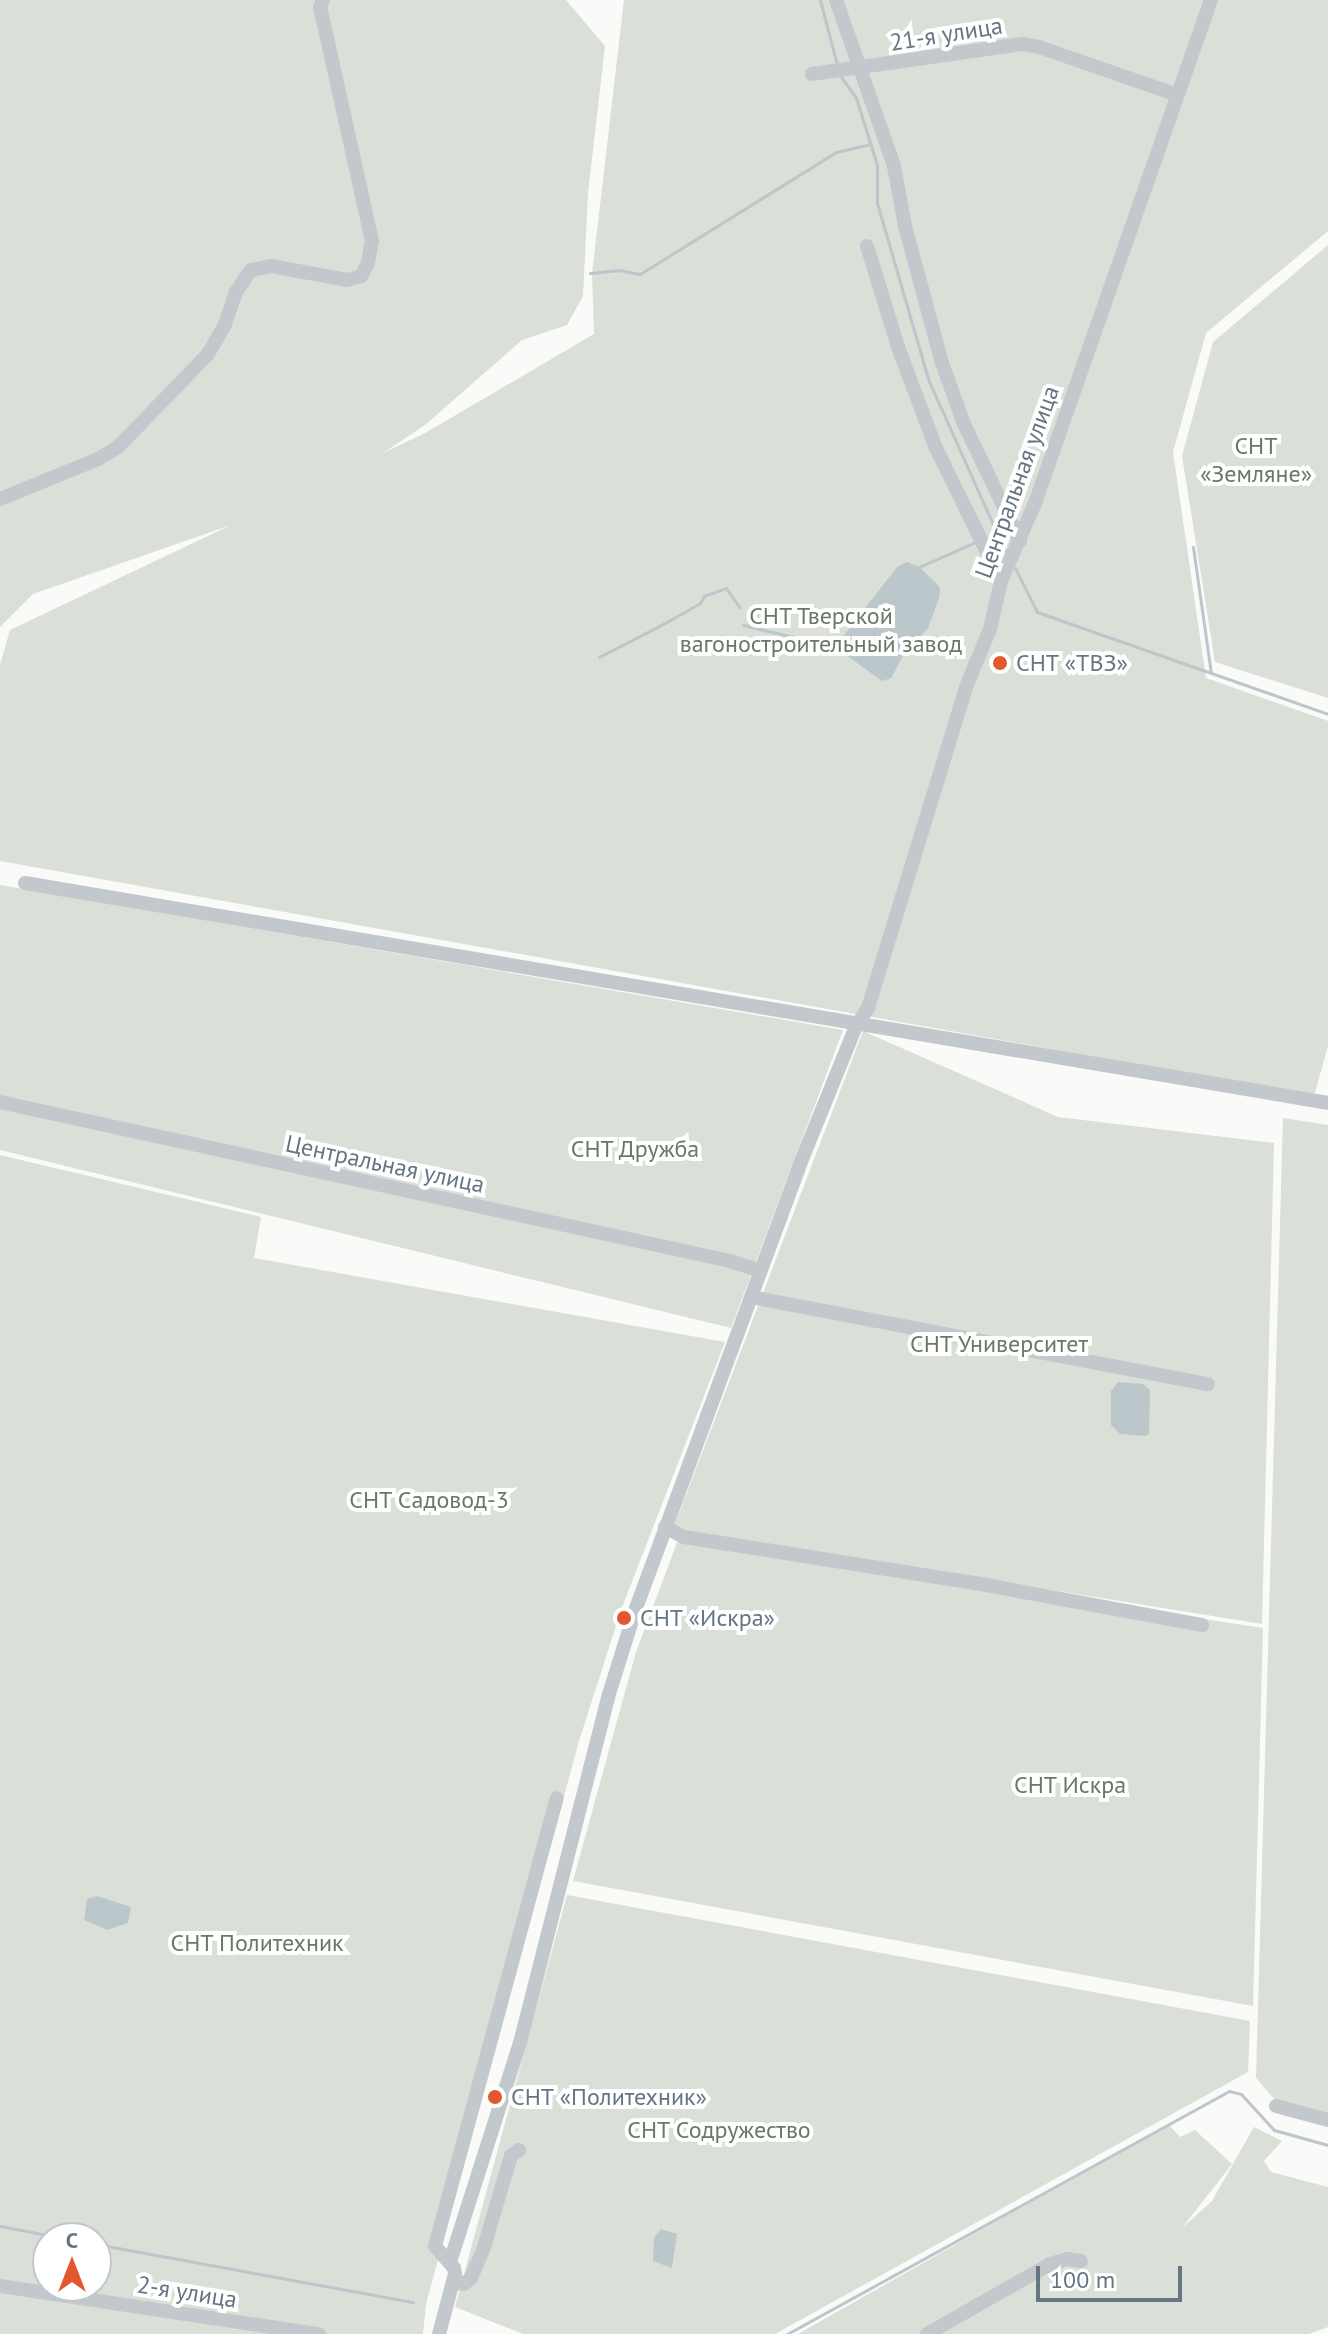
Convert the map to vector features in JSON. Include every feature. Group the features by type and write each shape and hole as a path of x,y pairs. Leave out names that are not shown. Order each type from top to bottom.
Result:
{"street":[{"path":"836,0 894,166 905,226 942,363 964,424 1020,541"},
{"name":"Центральная улица","path":"450,2262 520,2043 609,1694 665,1527 760,1271 856,1026 868,1008 966,687 990,629 1001,581 1020,541 1175,94 1211,0"},
{"path":"0,499 98,459 118,447 208,354 225,324 236,292 251,270 271,266 347,280 361,276 368,263 372,241 320,2"},
{"name":"21-я улица","path":"812,74 1022,44 1039,47 1175,94"},
{"path":"867,246 898,347 935,446 1001,581"},
{"path":"25,883 337,933 856,1026 1005,1046 1328,1103"},
{"name":"Центральная улица","path":"0,1102 730,1261 760,1271"},
{"path":"751,1297 1208,1384"},
{"path":"665,1527 684,1537 986,1585 1202,1625"},
{"path":"439,2334 454,2268 435,2246 557,1798"},
{"path":"1276,2106 1328,2120"},
{"path":"453,2282 464,2284 471,2278 511,2156 519,2150"},
{"path":"927,2334 1050,2264 1068,2259 1081,2261"},
{"name":"2-я улица","path":"0,2286 319,2334"}],"green space":[{"name":"СНТ Тверской вагоностроительный завод","path":"0,0 566,0 605,46 588,193 583,296 567,325 522,340 425,425 383,453 425,433 594,334 592,274 624,0 1328,0 1328,231 1206,333 1173,452 1206,678 1328,721 1328,1046 1314,1096 0,861 0,665 10,630 231,525 33,594 0,627"},
{"name":"СНТ «Земляне»","path":"1328,245 1328,698 1215,662 1182,456 1213,342"},
{"name":"СНТ Дружба","path":"0,885 843,1030 731,1328 0,1150"},
{"name":"СНТ Университет","path":"863,1031 1058,1117 1274,1143 1262,1624 673,1529"},
{"path":"1283,1118 1328,1125 1328,2126 1287,2114 1256,2078"},
{"path":"0,1155 261,1217 254,1258 725,1342 621,1610 579,1741 426,2304 423,2334 0,2334"},
{"name":"СНТ Искра","path":"678,1540 1263,1628 1253,2006 573,1881 636,1652"},
{"name":"СНТ Содружество","path":"567,1895 1250,2021 1248,2072 775,2334 523,2334 455,2307"},
{"path":"1168,2124 1180,2137 1195,2130 1232,2164 1182,2228 1212,2201 1254,2127 1282,2141 1264,2161 1271,2172 1328,2187 1328,2327 1309,2334 798,2334"}],"shaded area":[{"path":"907,562 919,567 935,582 940,588 939,598 928,628 903,656 891,678 882,681 835,647 897,567"},
{"path":"1118,1382 1143,1384 1150,1390 1149,1434 1120,1434 1111,1425 1111,1391"},
{"path":"97,1896 131,1907 128,1923 107,1930 84,1920 87,1899"},
{"path":"661,2229 677,2234 672,2268 653,2261 654,2238"}],"waterway":[{"path":"820,0 837,65"},
{"path":"841,77 856,98 877,165 877,203 928,379 1005,551"},
{"path":"590,273 619,270 640,274 836,152 870,144"},
{"path":"919,567 978,541"},
{"path":"1193,547 1211,673"},
{"path":"1015,568 1037,612 1328,714"},
{"path":"599,657 700,603 704,596 726,588 740,608"},
{"path":"743,625 835,647"},
{"path":"787,2334 1229,2091 1241,2094 1274,2130 1328,2145"},
{"path":"0,2226 32,2232"},
{"path":"112,2247 413,2302"}],"place":[{"name":"СНТ «ТВЗ»","path":"1000,663"},
{"name":"СНТ «Искра»","path":"624,1618"},
{"name":"СНТ «Политехник»","path":"495,2097"}],"park label":[{"name":"СНТ Садовод-3","path":"429,1500"},
{"name":"СНТ Политехник","path":"257,1943"}]}
